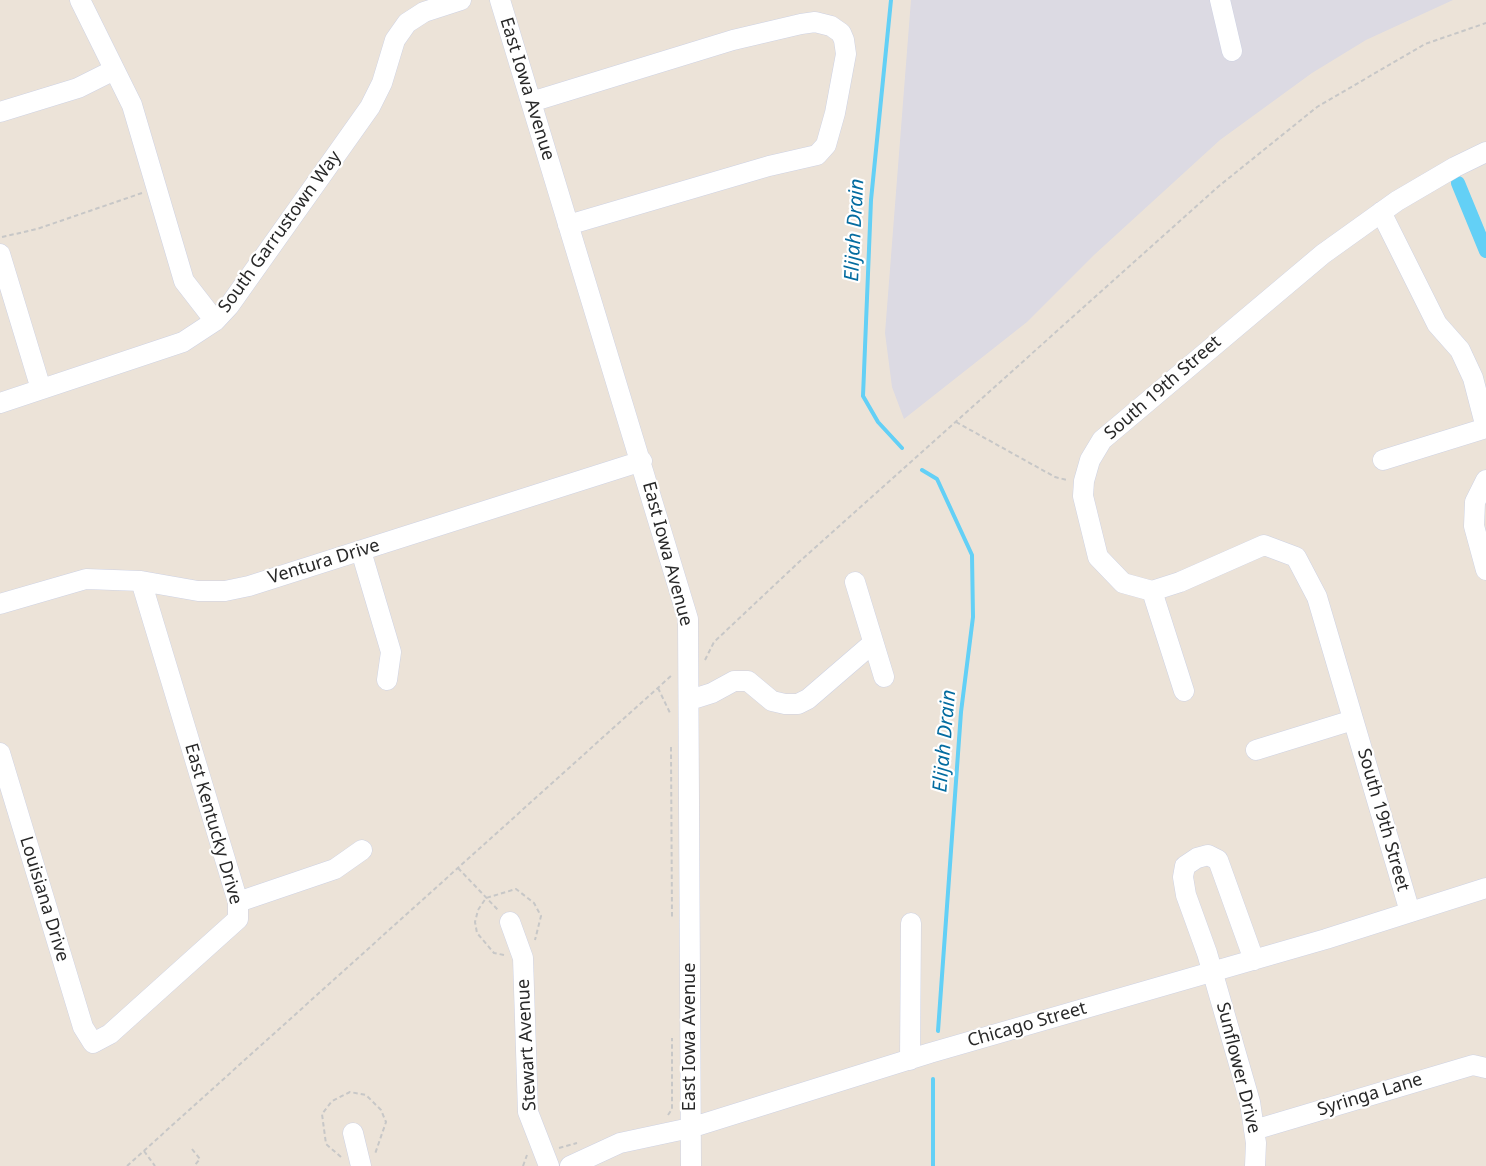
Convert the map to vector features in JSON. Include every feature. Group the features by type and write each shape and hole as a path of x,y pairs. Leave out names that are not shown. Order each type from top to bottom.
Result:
{"street":[{"path":"80,0 132,105 184,281 215,321"},
{"name":"South Garrustown Way","path":"0,403 183,342 215,321 229,306 370,107 382,83 395,40 407,23 424,12 461,0"},
{"name":"East Iowa Avenue","path":"500,0 642,461 688,619 691,1166"},
{"path":"1220,0 1232,51"},
{"path":"531,102 733,40 801,24 815,22 831,26 841,33 844,40 846,54 835,114 826,145 817,155 769,166 568,225"},
{"path":"0,112 78,88 114,70"},
{"name":"South 19th Street","path":"1410,912 1317,597 1296,558 1264,545 1180,582 1152,591 1123,583 1098,557 1083,496 1084,481 1090,459 1102,440 1323,254 1382,212 1455,167 1486,152"},
{"path":"1382,212 1437,324 1460,350 1473,378 1486,428 1383,460"},
{"path":"0,254 41,389"},
{"name":"Ventura Drive","path":"0,604 86,579 141,581 198,591 225,591 249,586 642,461"},
{"path":"1486,480 1475,502 1474,526 1486,570"},
{"path":"361,551 391,652 387,680"},
{"name":"East Kentucky Drive","path":"93,1043 110,1034 238,920 238,902 141,581"},
{"path":"855,582 884,677"},
{"path":"1152,591 1184,691"},
{"path":"690,700 712,693 734,681 748,681 772,701 798,704 808,699 873,643"},
{"path":"1256,750 1353,720"},
{"name":"Louisiana Drive","path":"0,753 83,1027 93,1043"},
{"path":"238,902 335,869 362,850"},
{"name":"Sunflower Drive","path":"1254,960 1218,860 1208,855 1197,858 1185,866 1183,877 1186,895 1238,1056 1254,1130 1255,1166"},
{"name":"Chicago Street","path":"570,1166 620,1143 690,1128 910,1060 1254,960 1486,888"},
{"name":"Stewart Avenue","path":"510,922 523,958 528,1112 552,1157"},
{"path":"910,1060 911,923"},
{"name":"Syringa Lane","path":"1254,1130 1473,1065 1486,1068"},
{"path":"353,1133 361,1166"}],"path":[{"path":"700,660 709,656 714,642 1219,186 1317,107 1425,44 1486,22"},
{"path":"0,237 37,229 156,188"},
{"path":"956,422 1055,477 1084,481"},
{"path":"127,1166 675,673"},
{"path":"658,688 672,717"},
{"path":"671,741 672,925"},
{"path":"458,868 510,922"},
{"path":"504,955 494,953 477,933 475,922 478,909 486,898 516,889 534,903 541,916 532,946"},
{"path":"666,1117 672,1109 672,1032"},
{"path":"552,1157 565,1148 585,1140"},
{"path":"523,1145 528,1156 523,1166"},
{"path":"192,1149 200,1159 194,1166"},
{"path":"144,1151 155,1166"}],"shaded area":[{"path":"911,0 1453,0 1366,40 1312,73 1220,140 1094,255 1027,322 904,419 892,387 885,333"}],"waterway":[{"name":"Elijah Drain","path":"891,0 871,200 863,396 878,422 902,448"},
{"path":"1458,183 1486,251"},
{"name":"Elijah Drain","path":"922,470 937,479 972,555 973,617 961,712 938,1031"},
{"name":"Elijah Drain","path":"933,1079 933,1166"}]}
